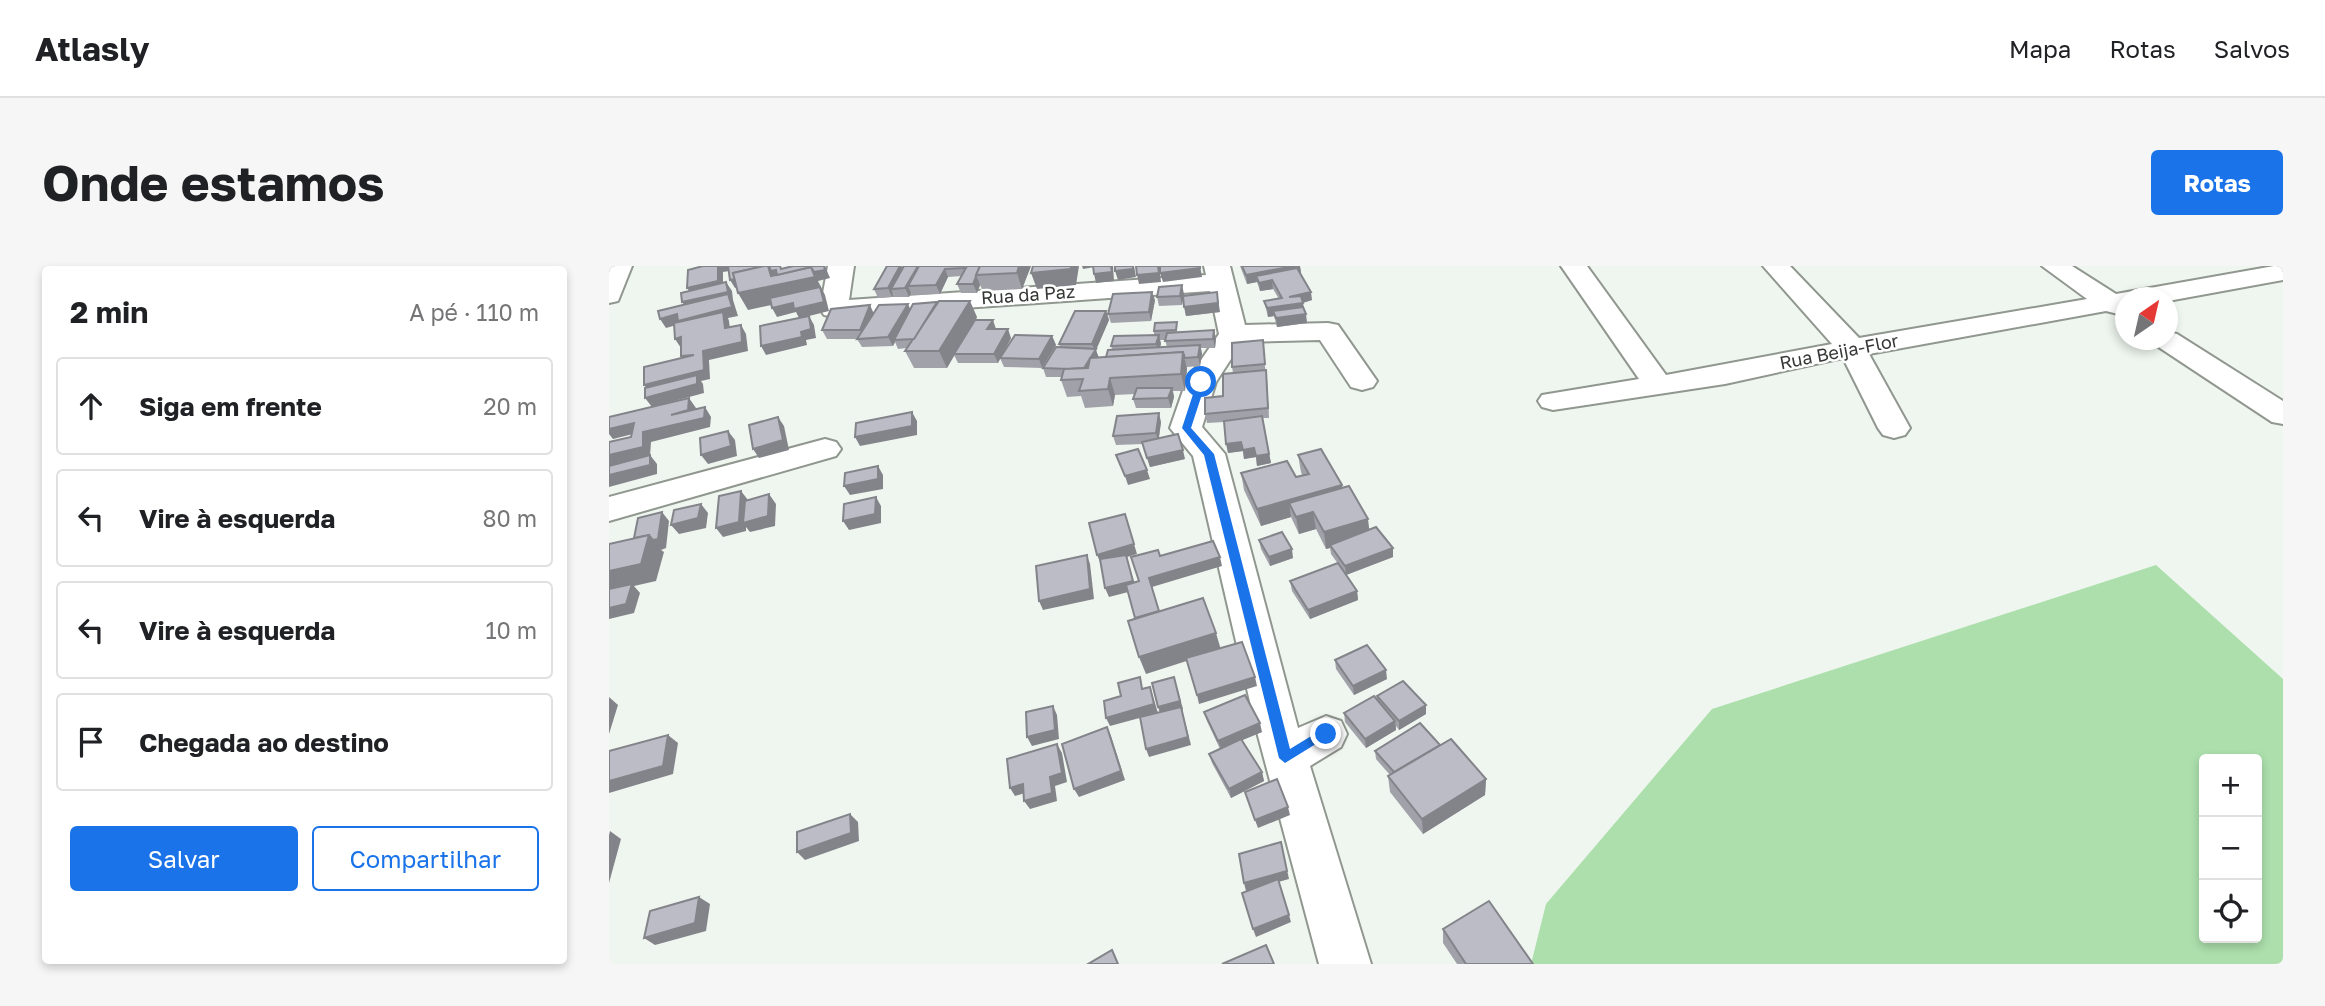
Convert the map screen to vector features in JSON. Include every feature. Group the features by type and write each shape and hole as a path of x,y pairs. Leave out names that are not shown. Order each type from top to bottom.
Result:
{"street":[{"path":"609,295 619,266"},
{"name":"Rua da Paz","path":"841,266 834,309 1219,274"},
{"path":"1574,266 1657,384"},
{"path":"1776,266 1852,348 1894,428"},
{"path":"2055,266 2115,301"},
{"path":"2178,291 2283,272"},
{"path":"1219,274 1233,334 1201,382 1186,428 1209,454 1285,758 1345,964"},
{"name":"Rua Beija-Flor","path":"1553,401 1725,375 1852,348 2115,306"},
{"path":"1233,334 1328,331 1362,381"},
{"path":"2178,347 2283,415"},
{"path":"609,509 825,449"},
{"path":"1285,758 1326,734"}],"green space":[{"path":"2156,565 2283,679 2283,964 1531,964 1546,904 1712,709"}],"building":[{"path":"718,266 718,281 687,288 688,270"},
{"path":"728,266 764,266 733,273 735,279 730,280"},
{"path":"768,266 771,276 811,267 815,277 738,293 733,273"},
{"path":"769,266 780,266 781,269 793,266 824,266 825,270 814,272 811,267 777,275 776,270 771,271"},
{"path":"887,266 900,266 888,288 874,289"},
{"path":"904,266 918,266 905,288 891,289"},
{"path":"919,266 964,268 945,269 936,285 908,286"},
{"path":"967,266 980,266 973,284 957,284"},
{"path":"980,266 1019,266 1017,273 976,275"},
{"path":"1033,266 1071,266 1071,269 1031,273"},
{"path":"1093,266 1111,266 1112,272 1094,274"},
{"path":"1115,266 1133,266 1133,269 1115,271"},
{"path":"1136,266 1158,266 1159,273 1137,275"},
{"path":"1160,266 1200,266 1200,268 1160,273"},
{"path":"1242,266 1294,266 1246,275"},
{"path":"1297,268 1311,292 1289,297 1301,296 1303,303 1267,308 1264,301 1282,298 1272,280 1259,283 1256,276"},
{"path":"726,282 728,292 682,302 681,293"},
{"path":"1182,285 1180,296 1157,297 1159,287"},
{"path":"820,287 824,302 794,309 793,303 772,308 770,298"},
{"path":"1152,292 1149,312 1108,314 1113,294"},
{"path":"1217,292 1218,303 1184,307 1183,296"},
{"path":"728,294 732,307 678,321 677,314 660,319 658,311"},
{"path":"939,301 970,301 939,351 905,351"},
{"path":"937,302 914,339 894,340 913,304"},
{"path":"908,304 888,337 857,339 879,305"},
{"path":"870,305 860,330 822,330 831,309"},
{"path":"1303,307 1306,314 1276,318 1273,311"},
{"path":"1075,311 1106,311 1092,344 1059,344"},
{"path":"723,312 725,328 741,325 742,342 703,351 704,370 644,385 644,367 694,355 681,356 681,337 675,339 674,323"},
{"path":"809,316 811,329 801,332 802,337 761,346 760,326"},
{"path":"975,320 993,320 987,329 1008,329 994,354 954,354"},
{"path":"1177,322 1176,330 1154,331 1155,323"},
{"path":"1214,330 1213,339 1165,341 1167,333"},
{"path":"1015,335 1052,336 1039,359 1000,358"},
{"path":"1159,335 1156,344 1111,346 1114,336"},
{"path":"1263,340 1265,364 1232,367 1232,343"},
{"path":"1200,345 1198,357 1185,358 1183,352 1106,357 1108,350"},
{"path":"1056,347 1096,349 1084,368 1043,368"},
{"path":"1183,352 1181,374 1110,378 1108,389 1079,391 1083,379 1061,380 1064,369 1088,368 1090,358"},
{"path":"1266,370 1268,408 1205,414 1205,398 1223,396 1223,374"},
{"path":"697,375 697,384 645,398 645,388"},
{"path":"1137,388 1172,388 1168,398 1133,399"},
{"path":"689,398 688,410 671,415 705,407 704,418 643,432 643,447 609,455 609,442 631,437 634,423 609,429 609,417"},
{"path":"912,412 912,426 855,437 856,423"},
{"path":"1159,413 1156,433 1113,436 1117,416"},
{"path":"1262,416 1269,454 1256,456 1254,448 1243,450 1241,442 1226,444 1224,421"},
{"path":"778,417 783,440 753,449 749,425"},
{"path":"728,431 731,446 701,455 700,438"},
{"path":"1178,434 1183,450 1147,458 1142,442"},
{"path":"1138,449 1147,470 1125,476 1116,455"},
{"path":"1321,449 1342,485 1257,509 1241,473 1287,461 1296,477 1309,474 1298,455"},
{"path":"650,455 650,465 609,475 609,466"},
{"path":"878,466 878,479 844,486 845,473"},
{"path":"1349,486 1368,519 1324,532 1313,512 1296,517 1289,503"},
{"path":"741,491 739,522 716,528 719,496"},
{"path":"769,494 768,516 743,523 745,501"},
{"path":"876,497 875,514 843,521 844,504"},
{"path":"701,504 698,518 671,525 674,510"},
{"path":"662,512 658,539 653,540 649,535 634,538 638,518"},
{"path":"1125,514 1134,544 1097,555 1089,523"},
{"path":"1376,527 1393,548 1345,566 1330,545"},
{"path":"1282,532 1292,549 1269,557 1259,540"},
{"path":"649,535 641,564 609,571 609,544"},
{"path":"1213,541 1220,557 1149,578 1159,611 1135,618 1126,585 1139,581 1131,557 1158,550 1160,556"},
{"path":"1087,555 1090,589 1039,601 1036,566"},
{"path":"1126,555 1133,581 1105,588 1100,559"},
{"path":"1338,563 1357,591 1308,610 1290,581"},
{"path":"632,584 626,604 609,608 609,589"},
{"path":"1203,598 1216,633 1139,657 1128,621"},
{"path":"1242,642 1255,677 1197,695 1186,658"},
{"path":"1367,645 1386,670 1353,686 1335,660"},
{"path":"1140,677 1142,689 1150,687 1154,704 1106,718 1104,701 1121,696 1118,683"},
{"path":"1174,677 1180,701 1158,707 1152,683"},
{"path":"1403,681 1426,705 1399,721 1377,696"},
{"path":"1245,695 1260,723 1218,741 1204,712"},
{"path":"1374,696 1395,721 1365,739 1344,713"},
{"path":"1053,706 1055,730 1027,737 1026,712"},
{"path":"1181,707 1188,737 1146,749 1140,717"},
{"path":"1420,723 1440,745 1394,772 1375,751"},
{"path":"1107,727 1121,771 1074,789 1062,744"},
{"path":"668,735 663,766 609,781 609,751"},
{"path":"1241,739 1262,772 1229,789 1209,754"},
{"path":"1451,739 1486,779 1422,819 1388,776"},
{"path":"1057,744 1062,773 1050,777 1052,793 1024,801 1023,784 1010,788 1007,759"},
{"path":"1277,779 1288,807 1255,820 1245,792"},
{"path":"850,814 851,833 797,852 797,832"},
{"path":"1281,842 1287,871 1244,883 1239,854"},
{"path":"1278,879 1289,915 1253,929 1242,893"},
{"path":"699,897 695,923 644,938 650,911"},
{"path":"1489,901 1533,964 1466,964 1443,929"},
{"path":"1266,945 1274,964 1222,964"},
{"path":"1112,950 1118,964 1088,964"}],"route":[{"path":"1201,382 1186,428 1209,454 1285,758 1326,734"}]}
